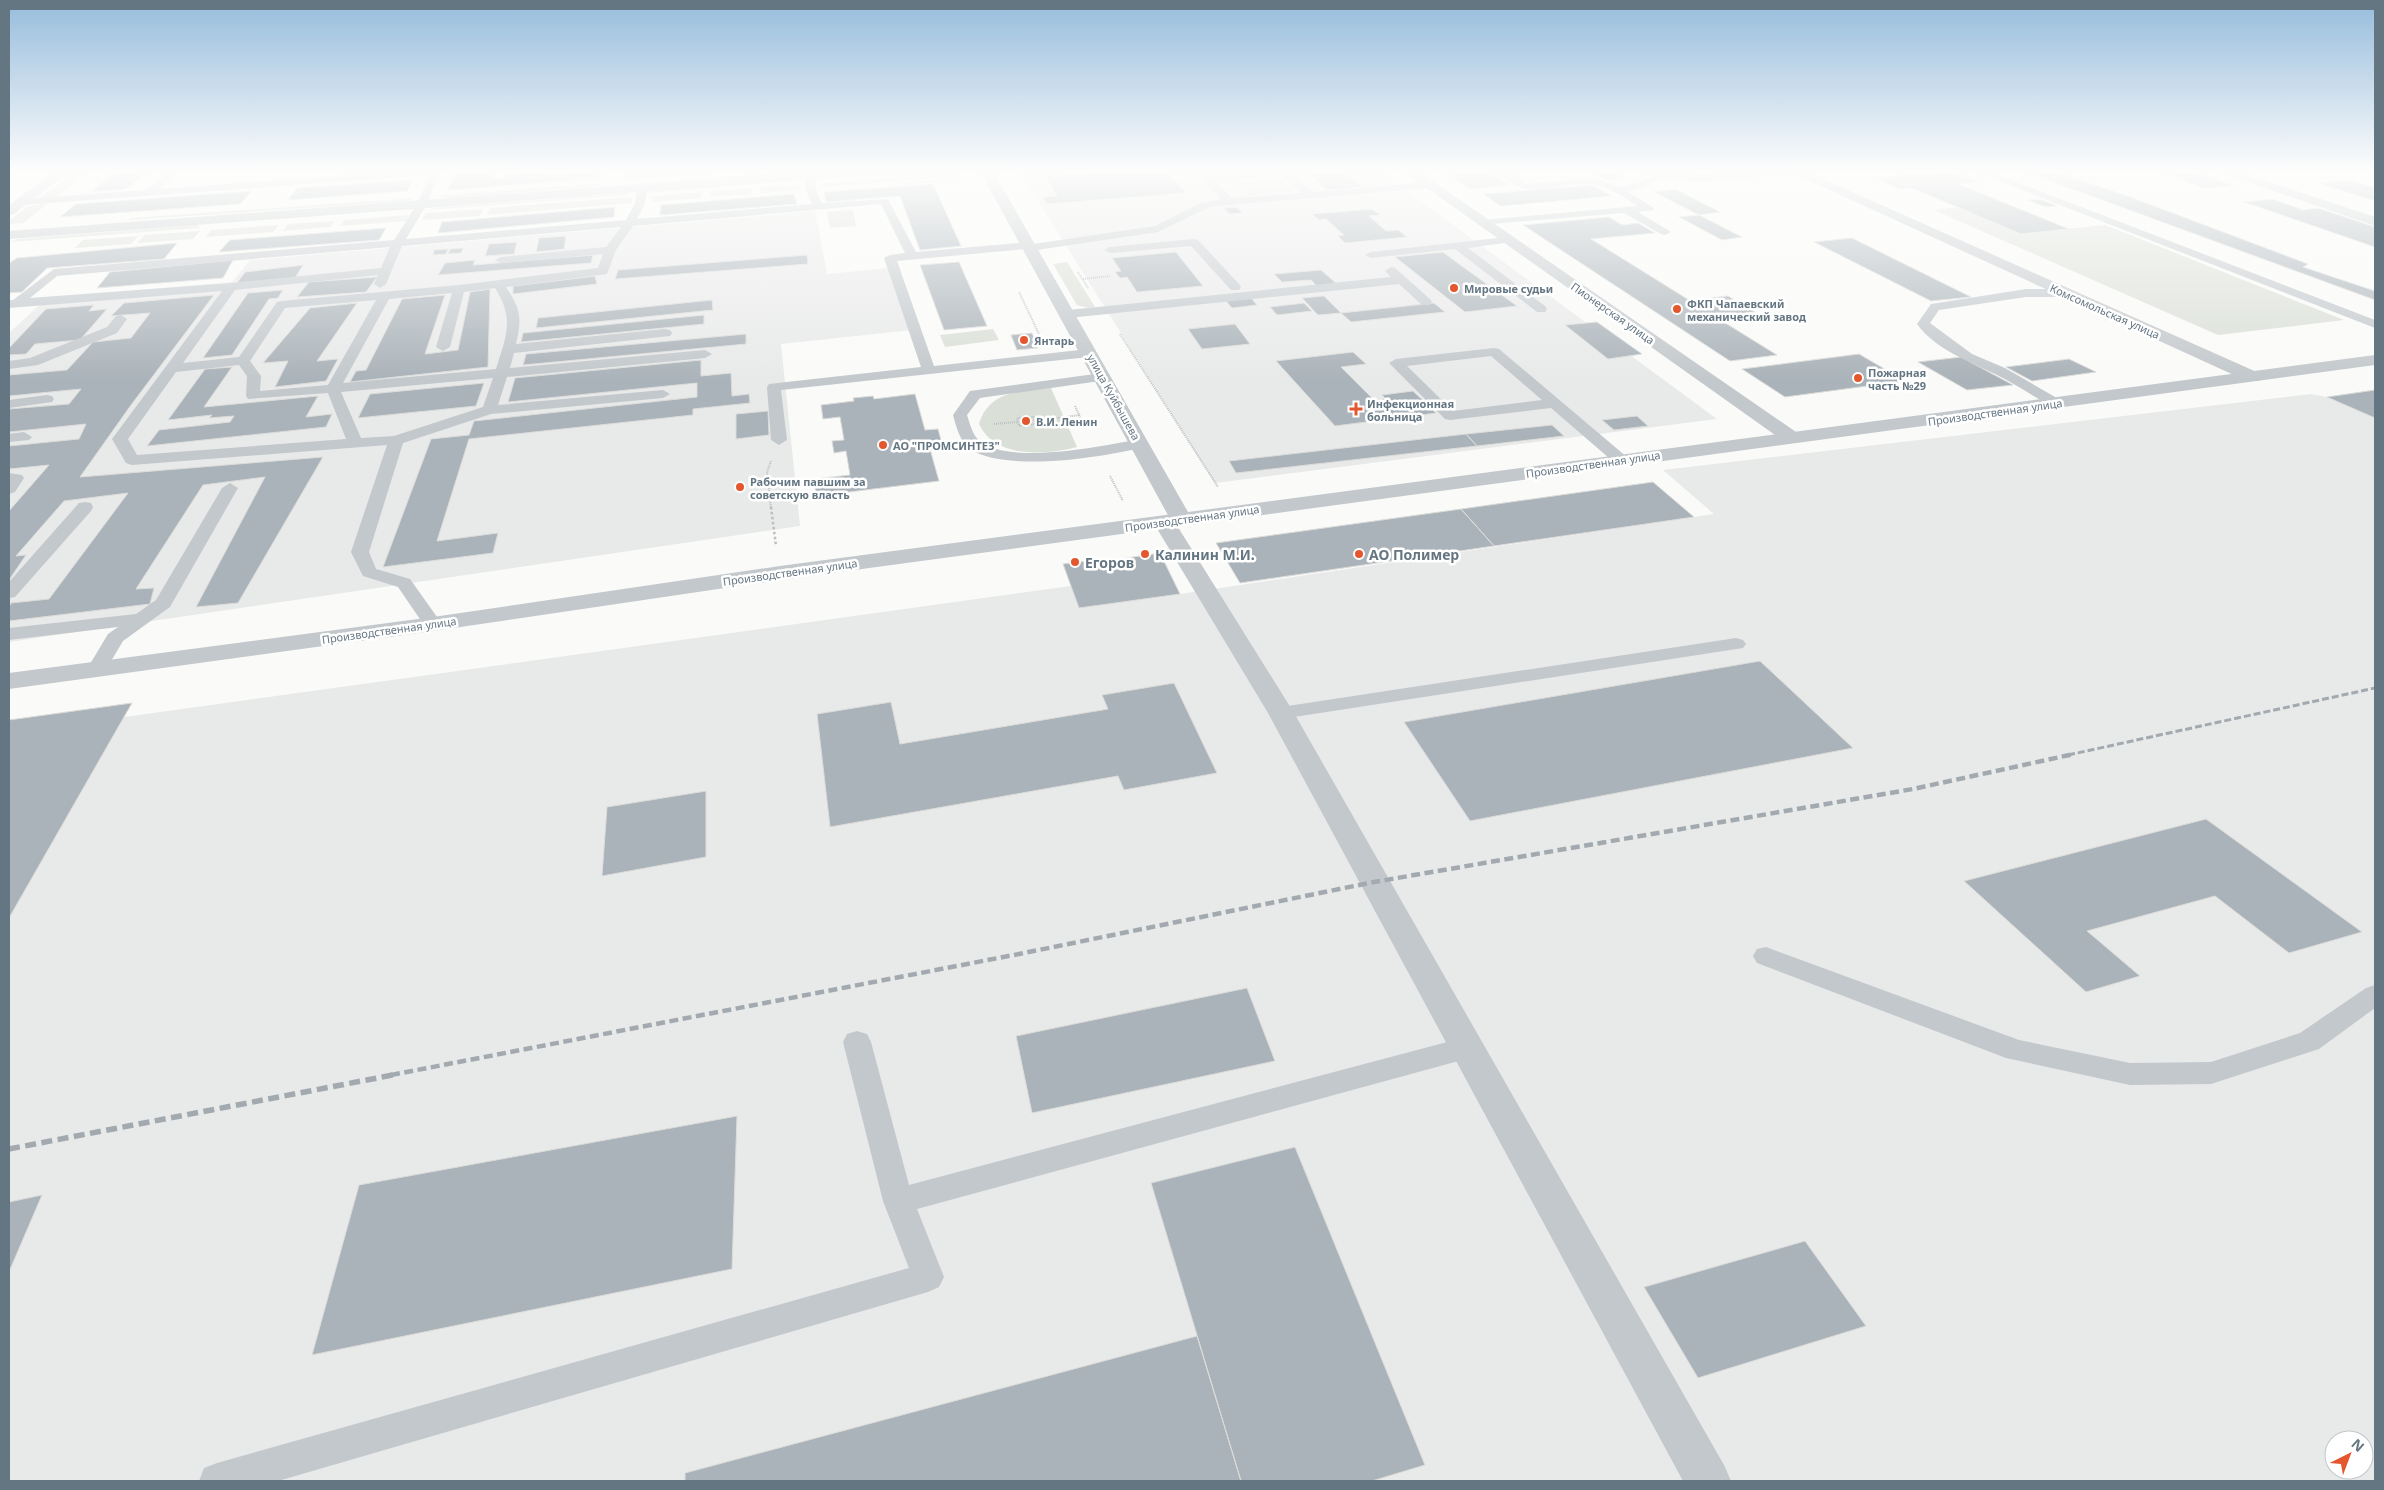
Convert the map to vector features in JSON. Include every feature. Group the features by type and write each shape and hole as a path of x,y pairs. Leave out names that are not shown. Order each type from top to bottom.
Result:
{"street":[{"name":"улица Куйбышева","path":"1026,241 1140,444 1172,520 1708,1481"},
{"name":"Пионерская улица","path":"1508,241 1792,438"},
{"name":"Комсомольская улица","path":"1950,241 2253,377"},
{"name":"Производственная улица","path":"9,681 433,624 780,573 1622,460 2057,404 2375,360"}],"lane":[{"path":"355,444 333,389 379,297 386,271 399,241"},
{"path":"11,306 54,273 434,241"},
{"path":"172,368 243,361 282,305 498,285 603,271 610,250 617,241"},
{"path":"904,241 911,254"},
{"path":"1031,250 1088,241"},
{"path":"1426,302 1371,255 1503,241"},
{"path":"2158,241 2375,324"},
{"path":"1100,251 1194,242 1235,287"},
{"path":"1457,246 1541,310"},
{"path":"501,260 610,250"},
{"path":"929,371 890,258 911,254 1031,250 1082,253"},
{"path":"11,306 231,287 386,271"},
{"path":"1068,314 1402,280"},
{"path":"489,410 499,375 510,349 514,309 498,285"},
{"path":"231,287 120,439 132,460 396,440 489,410 663,394"},
{"path":"443,347 459,289"},
{"path":"2057,404 2000,371 1967,357 1944,342 1923,324 1935,307 2026,293 2065,292"},
{"path":"9,365 33,362 112,330 121,319"},
{"path":"510,349 665,333"},
{"path":"1554,403 1450,416 1396,363 1494,352 1622,460"},
{"path":"243,361 254,376 253,396 499,375 705,354"},
{"path":"779,440 774,387 1089,354"},
{"path":"1102,378 975,394 960,415 963,427 975,446 998,456 1041,456 1140,444"},
{"path":"9,404 47,400"},
{"path":"396,440 360,552 369,572 404,583 433,624"},
{"path":"9,478 16,478 9,489"},
{"path":"97,669 115,638 163,603 230,488"},
{"path":"9,593 85,507"},
{"path":"9,634 140,619"},
{"path":"1281,713 1736,644"},
{"path":"1766,956 2016,1050 2130,1074 2211,1073 2309,1041 2375,994"},
{"path":"217,1481 928,1277 898,1201 857,1042"},
{"path":"898,1201 1466,1048"}],"path":[{"path":"1082,279 1118,275"},
{"path":"1104,309 1234,512"},
{"path":"1046,414 1050,425"},
{"path":"1034,421 1080,415"},
{"path":"1034,417 1034,421 1035,424 1019,426 1018,418 1034,417"},
{"path":"993,419 998,431"},
{"path":"779,440 767,472 780,573"}],"shaded area":[{"path":"82,241 134,241 131,244 75,248"},
{"path":"139,241 172,241 137,243"},
{"path":"474,241 821,241 827,274 899,267 921,329 781,344 800,526 9,642 9,333 47,298 232,282 250,260"},
{"path":"1063,241 1474,241 1717,419 1215,483"},
{"path":"2003,241 2144,241 2344,320 2218,335"},
{"path":"1067,262 1095,307 1088,308 1077,305 1053,264"},
{"path":"993,329 999,340 945,347 940,335"},
{"path":"1051,388 1077,447 1051,452 1023,452 1009,449 987,435 979,424 990,405 998,399 1017,392"},
{"path":"2311,394 2327,397 2375,418 2375,1481 9,1481 9,733 1071,586 1080,608 1714,514 1663,470"}],"building":[{"path":"230,241 372,241 219,252"},
{"path":"538,241 565,241 564,249 536,252"},
{"path":"916,241 959,241 961,246 920,250"},
{"path":"1343,241 1370,241 1345,243"},
{"path":"1547,241 1593,241 1689,300 1728,296 1755,312 1714,316 1777,355 1730,361"},
{"path":"1857,241 1971,297 1931,301 1814,242"},
{"path":"2213,241 2246,241 2308,264 2303,267 2375,291 2375,300"},
{"path":"2356,241 2375,241 2375,247"},
{"path":"517,242 514,254 485,256 489,244"},
{"path":"177,243 164,259 47,268 22,292 9,293 9,263 17,258"},
{"path":"463,248 461,253 448,254 450,249"},
{"path":"448,249 446,254 433,255 434,250"},
{"path":"1176,252 1203,286 1137,292 1127,277 1120,278 1115,272 1121,271 1112,258"},
{"path":"1443,252 1517,306 1465,312 1395,257"},
{"path":"593,255 591,263 438,275 445,263 475,260 473,265"},
{"path":"807,255 808,264 615,279 618,270"},
{"path":"233,260 223,278 97,288 110,272"},
{"path":"959,262 987,326 944,330 920,265"},
{"path":"303,265 295,278 237,283 245,272"},
{"path":"1321,270 1338,285 1317,286 1311,280 1282,282 1274,274"},
{"path":"595,276 597,284 513,294 513,286"},
{"path":"377,277 366,292 297,297 309,282"},
{"path":"490,289 488,367 350,382 356,371 366,370 402,299 445,295 425,354 458,350 470,292"},
{"path":"283,290 278,298 269,299 232,355 203,358 248,293"},
{"path":"214,295 131,405 80,477 323,457 238,603 196,607 265,477 203,485 136,589 154,588 150,604 9,621 9,607 11,603 49,599 128,493 64,501 16,556 26,555 9,580 9,511 49,465 9,469 9,446 79,439 86,424 9,432 9,409 69,404 81,389 9,396 9,375 67,370 93,342 131,338 150,313 111,316 124,303"},
{"path":"1324,296 1341,313 1318,315 1302,298"},
{"path":"1251,298 1257,305 1232,308 1226,301"},
{"path":"712,300 713,310 536,328 538,318"},
{"path":"357,303 317,361 338,359 326,381 275,387 288,361 263,363 310,308"},
{"path":"1304,303 1312,311 1277,315 1270,307"},
{"path":"1434,303 1445,312 1351,322 1341,313"},
{"path":"94,305 89,311 107,309 80,340 35,344 26,354 9,355 9,348 46,309"},
{"path":"704,315 704,324 521,342 523,333"},
{"path":"1597,322 1642,354 1608,359 1565,325"},
{"path":"1235,324 1250,344 1202,349 1188,329"},
{"path":"1032,333 1038,348 1017,350 1011,335"},
{"path":"746,334 746,344 523,365 526,354"},
{"path":"1353,352 1366,364 1341,367 1374,400 1386,399 1382,395 1413,391 1436,413 1335,426 1276,361"},
{"path":"1859,354 1905,381 1785,397 1742,369"},
{"path":"1961,357 2013,385 1967,390 1918,362"},
{"path":"2069,359 2096,372 2032,381 2006,367"},
{"path":"701,360 701,376 731,373 732,396 749,394 750,403 693,409 693,415 469,439 437,541 498,533 493,553 383,567 431,439 469,435 474,421 697,397 697,383 508,402 515,378"},
{"path":"232,367 204,407 318,396 306,417 332,414 326,427 147,446 159,430 230,422 234,416 209,418 212,415 168,420 205,369"},
{"path":"484,383 476,406 358,418 370,394"},
{"path":"2375,390 2375,418 2327,397"},
{"path":"915,394 925,430 938,429 941,440 928,442 939,481 816,496 814,479 850,475 846,451 834,453 832,441 844,440 840,417 823,419 821,405 854,401 853,398 873,396 874,399"},
{"path":"768,411 769,435 736,439 736,414"},
{"path":"1637,416 1648,426 1614,430 1602,420"},
{"path":"1552,425 1564,436 1477,446 1466,434"},
{"path":"1466,434 1477,446 1236,473 1229,461"},
{"path":"1653,482 1694,517 1494,546 1461,509"},
{"path":"1461,509 1494,546 1240,583 1216,543"},
{"path":"1160,553 1180,594 1079,608 1063,564 1086,561 1087,564"},
{"path":"1760,661 1853,748 1470,821 1404,722"},
{"path":"1174,683 1217,773 1124,790 1118,776 830,827 817,714 891,702 900,744 1108,709 1102,695"},
{"path":"132,703 9,918 9,720"},
{"path":"706,791 706,857 602,876 607,807"},
{"path":"2206,819 2362,932 2289,953 2215,896 2087,931 2140,976 2086,992 1964,881"},
{"path":"1247,988 1275,1061 1032,1113 1016,1036"},
{"path":"737,1116 732,1269 312,1355 359,1185"},
{"path":"1295,1147 1425,1465 1372,1481 1241,1481 1151,1183"},
{"path":"42,1195 9,1272 9,1202"},
{"path":"1805,1241 1866,1326 1698,1378 1644,1287"},
{"path":"1197,1336 1241,1481 685,1481 685,1473"}],"railway":[{"path":"2068,755 2375,688"},
{"path":"391,1075 1019,954 1374,882 1913,789 2074,754"},
{"path":"9,1149 398,1074"}],"place":[{"name":"Мировые судьи","path":"1454,288"},
{"name":"ФКП Чапаевский механический завод","path":"1677,309"},
{"name":"Янтарь","path":"1024,340"},
{"name":"Пожарная часть №29","path":"1858,378"},
{"name":"Инфекционная больница","path":"1356,409"},
{"name":"В.И. Ленин","path":"1026,421"},
{"name":"АО \"ПРОМСИНТЕЗ\"","path":"883,445"},
{"name":"Рабочим павшим за советскую власть","path":"740,487"},
{"name":"Калинин М.И.","path":"1145,554"},
{"name":"АО Полимер","path":"1359,554"},
{"name":"Егоров","path":"1075,562"}]}
